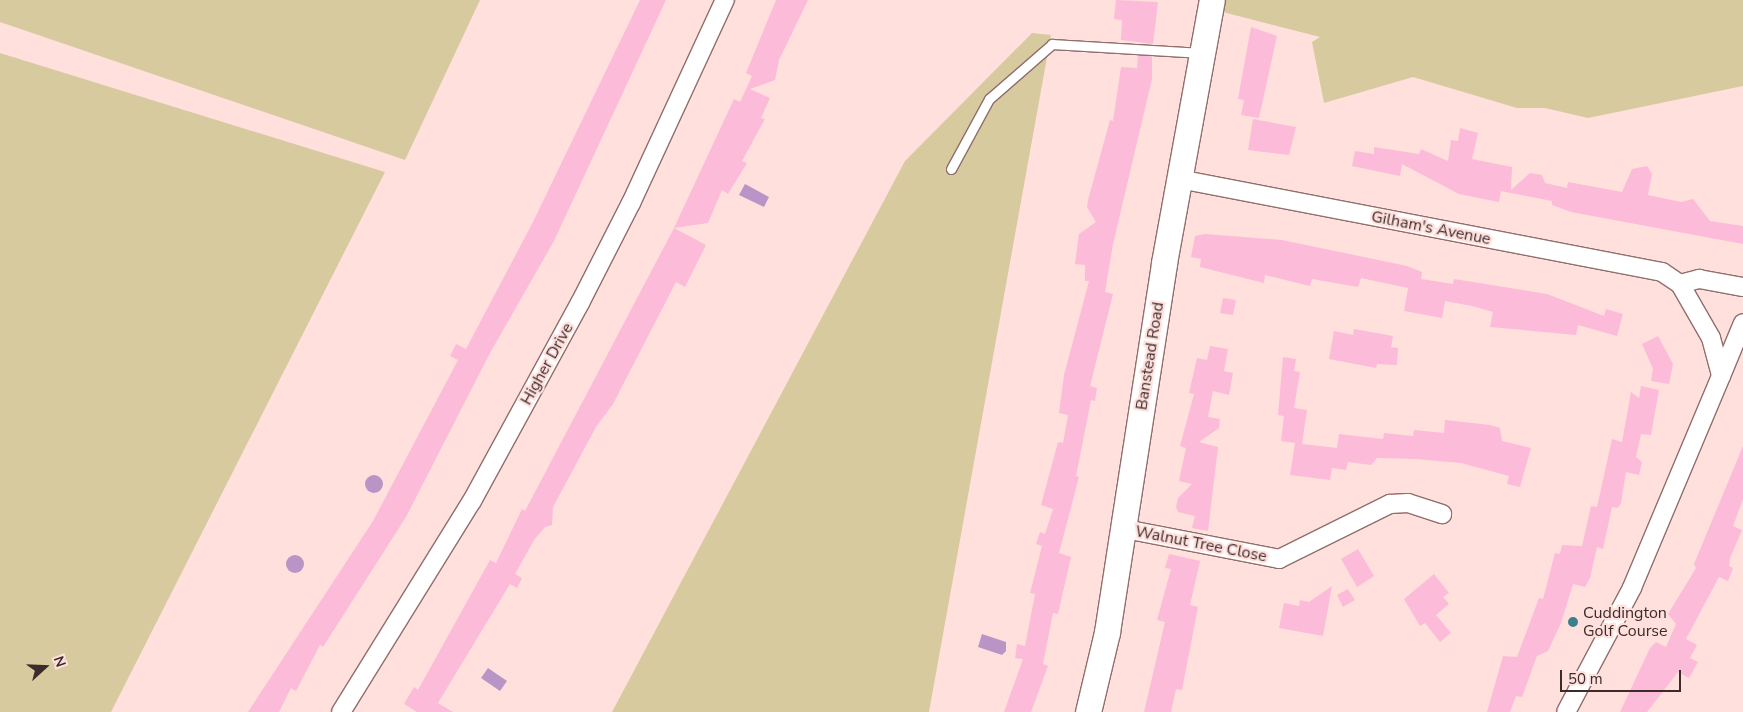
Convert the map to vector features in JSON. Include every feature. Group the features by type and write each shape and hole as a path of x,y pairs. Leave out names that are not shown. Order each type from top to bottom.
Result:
{"street":[{"name":"Higher Drive","path":"341,712 472,500 571,320 631,203 724,0"},
{"name":"Banstead Road","path":"1088,712 1124,529 1179,179 1212,0"},
{"name":"Gilham's Avenue","path":"1179,179 1662,272 1680,284 1712,338 1721,376"},
{"path":"1680,284 1699,279 1743,287"},
{"path":"1566,712 1632,588 1743,323"},
{"name":"Walnut Tree Close","path":"1124,529 1279,559 1390,504 1408,503 1442,514"}],"lane":[{"path":"951,169 989,99 1052,44 1202,53"}],"shaded area":[{"path":"0,0 480,0 405,160 0,22"},
{"path":"1221,0 1743,0 1743,86 1588,118 1545,108 1517,108 1413,77 1324,103 1312,42 1320,37 1219,11"},
{"path":"1032,33 1051,35 929,712 612,712 905,161"},
{"path":"0,53 385,172 111,712 0,712"},
{"path":"745,184 769,197 764,207 739,195"},
{"path":"370,475 378,475 383,480 381,491 370,493 365,488 365,480"},
{"path":"291,555 299,555 304,560 302,571 291,573 286,568 286,560"},
{"path":"982,634 1006,642 1006,651 1002,655 978,647"},
{"path":"488,668 507,681 500,691 481,678"}],"building":[{"path":"640,0 666,0 554,241 490,353 406,517 323,647 320,645 296,691 291,688 279,712 248,712 373,521 458,360 450,356 456,344 466,349 533,222"},
{"path":"776,0 808,0 779,60 775,80 750,89 770,98 761,118 765,119 742,161 747,163 728,194 722,190 708,223 674,228 734,99 740,102 752,76 746,73"},
{"path":"1116,0 1158,2 1153,44 1121,40 1122,20 1114,19"},
{"path":"1251,27 1277,36 1259,118 1241,115 1244,100 1238,99"},
{"path":"1138,55 1152,56 1152,79 1113,244 1105,292 1113,294 1090,386 1097,388 1095,401 1091,400 1076,476 1079,477 1059,553 1071,557 1058,614 1053,613 1043,664 1048,666 1031,712 1004,712 1023,659 1015,658 1017,644 1025,646 1035,594 1030,593 1042,546 1036,544 1040,532 1045,534 1053,509 1041,505 1058,442 1063,443 1068,415 1059,413 1064,375 1089,281 1085,281 1085,265 1075,264 1079,234 1096,222 1087,207 1088,200 1110,120 1113,121 1121,67 1137,68"},
{"path":"1253,119 1296,127 1289,155 1248,150"},
{"path":"1460,128 1478,133 1472,159 1512,167 1511,190 1530,173 1542,175 1545,183 1567,188 1568,182 1622,192 1632,169 1647,166 1652,174 1648,195 1681,202 1693,199 1710,221 1743,226 1743,244 1571,212 1552,205 1552,201 1501,191 1499,202 1459,194 1402,164 1400,176 1352,166 1355,151 1374,154 1374,147 1419,154 1421,149 1448,161 1451,140 1458,141"},
{"path":"674,228 706,245 685,287 676,282 613,404 596,427 553,507 552,525 545,527 534,540 515,574 522,578 517,588 510,584 438,703 453,712 417,712 404,704 414,687 418,690 490,560 496,563 522,509 525,511"},
{"path":"1205,234 1282,240 1407,266 1422,272 1421,279 1453,284 1454,279 1547,294 1604,316 1606,309 1623,314 1617,336 1578,325 1576,335 1490,327 1493,312 1445,301 1442,318 1404,311 1408,288 1361,278 1358,287 1312,279 1310,286 1265,275 1264,283 1200,267 1201,259 1191,257 1195,236"},
{"path":"1223,298 1236,300 1233,315 1220,313"},
{"path":"1354,329 1393,336 1391,347 1398,348 1397,365 1377,364 1376,368 1329,359 1334,331 1353,335"},
{"path":"1658,336 1673,364 1669,384 1651,381 1653,369 1642,344"},
{"path":"1210,346 1228,349 1224,371 1233,373 1229,395 1213,391 1208,417 1220,419 1219,428 1199,442 1218,447 1208,531 1192,528 1195,516 1178,512 1176,507 1178,498 1192,484 1179,481 1186,448 1180,446 1194,394 1189,393 1197,358 1207,360"},
{"path":"1283,357 1296,359 1294,371 1300,372 1294,408 1307,410 1302,444 1337,448 1339,434 1383,439 1384,433 1413,436 1414,430 1444,433 1445,420 1490,425 1500,428 1502,441 1531,448 1520,487 1507,484 1509,476 1461,463 1415,459 1377,458 1371,465 1348,462 1346,470 1332,468 1330,480 1290,475 1295,443 1281,441 1284,416 1278,415"},
{"path":"1641,386 1659,390 1651,435 1641,434 1636,457 1642,462 1639,475 1626,472 1621,503 1618,508 1612,507 1603,549 1597,547 1590,578 1585,587 1573,584 1561,623 1548,651 1537,656 1522,697 1516,696 1510,712 1487,712 1503,656 1517,657 1539,598 1543,599 1555,553 1560,554 1562,545 1582,546 1591,506 1597,507 1612,439 1622,442 1631,392 1639,398"},
{"path":"1743,446 1743,499 1733,526 1742,530 1730,558 1729,566 1733,568 1728,581 1719,577 1686,639 1697,645 1690,658 1698,662 1689,678 1678,672 1647,712 1620,712 1650,648 1656,642 1666,647 1676,624 1668,614 1696,568 1694,564"},
{"path":"1358,549 1374,576 1357,587 1341,559"},
{"path":"1169,554 1200,561 1190,605 1198,607 1182,690 1176,689 1171,712 1144,712 1165,622 1157,620 1171,569 1165,568"},
{"path":"1434,574 1449,593 1443,597 1449,604 1436,615 1451,633 1440,642 1425,623 1420,626 1404,599"},
{"path":"1332,586 1323,636 1279,628 1284,603 1299,606 1300,600 1309,602"},
{"path":"1348,589 1355,600 1343,607 1337,595"}],"place":[{"name":"Cuddington Golf Course","path":"1573,622"}]}
